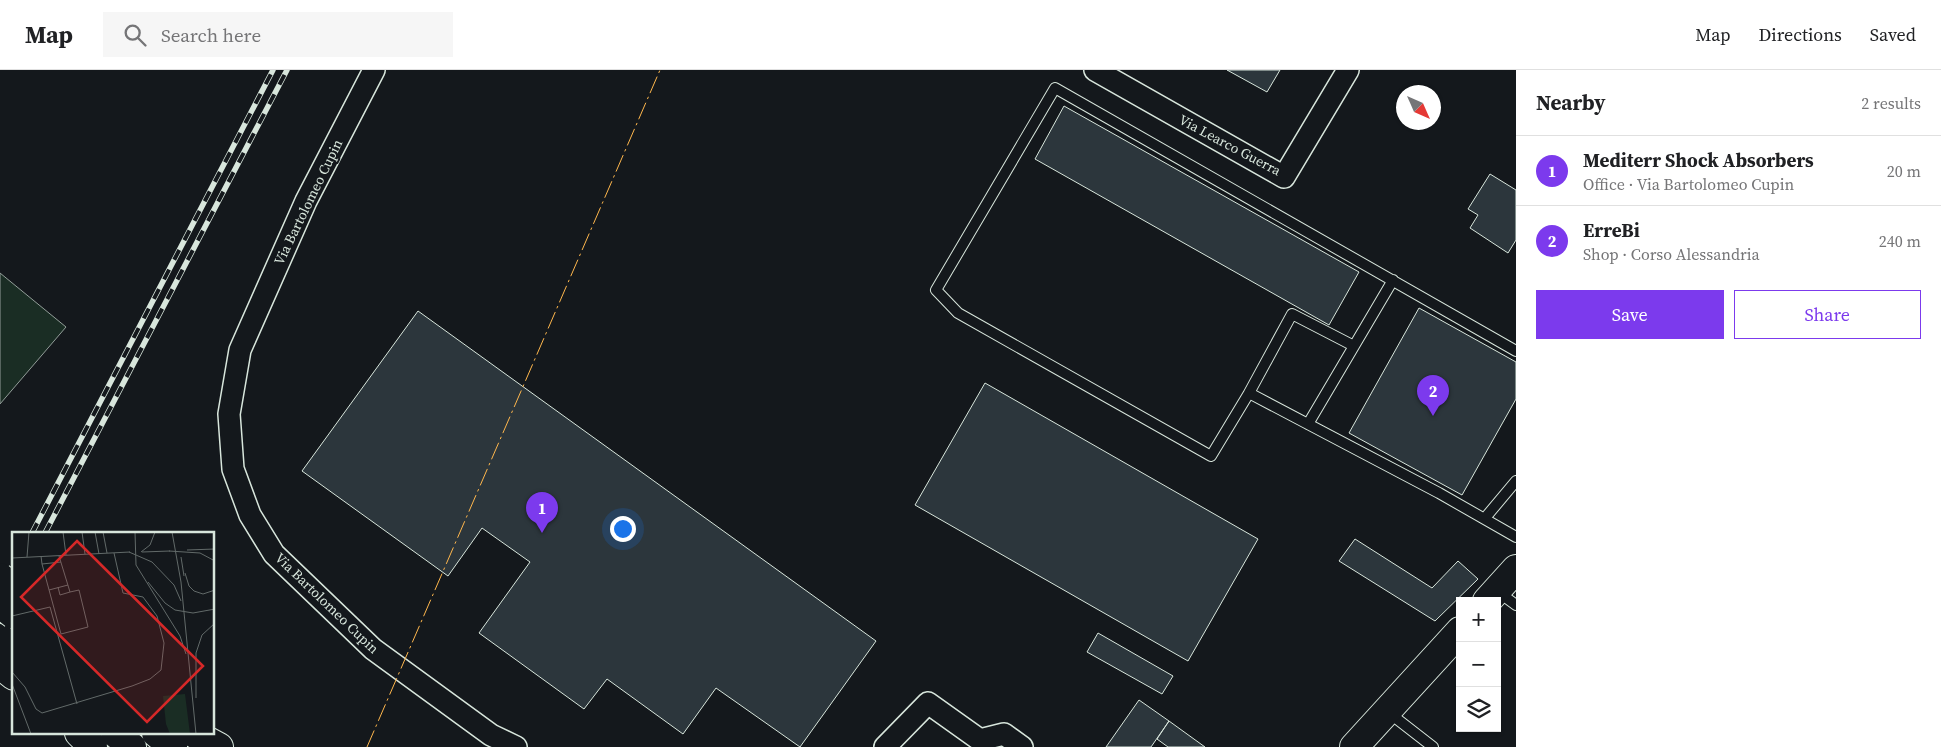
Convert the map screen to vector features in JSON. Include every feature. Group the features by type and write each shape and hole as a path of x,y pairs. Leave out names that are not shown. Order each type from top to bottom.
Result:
{"main road":[{"path":"1501,597 1516,569"},
{"path":"0,577 12,586"},
{"path":"0,604 12,613"},
{"path":"1354,747 1456,635"},
{"path":"0,638 12,647"},
{"path":"0,665 12,674"},
{"path":"80,734 93,747"},
{"path":"116,734 132,747"},
{"path":"157,734 172,747"},
{"path":"196,734 219,747"}],"street":[{"name":"Via Bartolomeo Cupin","path":"374,70 306,201 240,350 229,414 233,469 250,515 274,554 374,649 491,736 516,747"},
{"name":"Via Learco Guerra","path":"1095,70 1284,177 1348,70"},
{"path":"885,747 928,702 980,740 1004,734 1022,747"}],"lane":[{"path":"1354,346 1292,314 1249,393 1211,456 958,313 936,290 1054,88 1516,350"},
{"path":"1308,424 1393,280"},
{"path":"1249,393 1485,518 1516,537"},
{"path":"1485,518 1516,481"},
{"path":"1387,712 1433,747"}],"green space":[{"path":"0,273 66,327 0,404"}],"building":[{"path":"1227,70 1280,70 1267,92"},
{"path":"1064,106 1359,272 1329,325 1035,159"},
{"path":"1490,174 1516,190 1516,240 1508,253 1470,228 1478,215 1468,209"},
{"path":"1419,308 1516,362 1516,399 1462,495 1349,433"},
{"path":"418,311 876,641 800,747 716,688 683,734 607,679 584,709 479,633 530,562 482,528 448,576 302,471"},
{"path":"985,383 1258,539 1188,661 915,505"},
{"path":"1355,539 1432,588 1458,561 1478,579 1460,597 1456,597 1456,600 1435,621 1339,561"},
{"path":"1098,633 1173,676 1162,694 1087,652"},
{"path":"1139,700 1169,721 1151,747 1106,747"},
{"path":"1169,721 1205,747 1168,747 1157,739"}],"railway":[{"path":"33,532 273,70"},
{"path":"46,532 287,70"},
{"path":"0,594 12,571"},
{"path":"0,620 12,598"}],"power":[{"path":"367,747 660,70"}],"place":[{"name":"ErreBi","path":"1433,416"},
{"name":"Mediterr Shock Absorbers","path":"542,533"}]}
